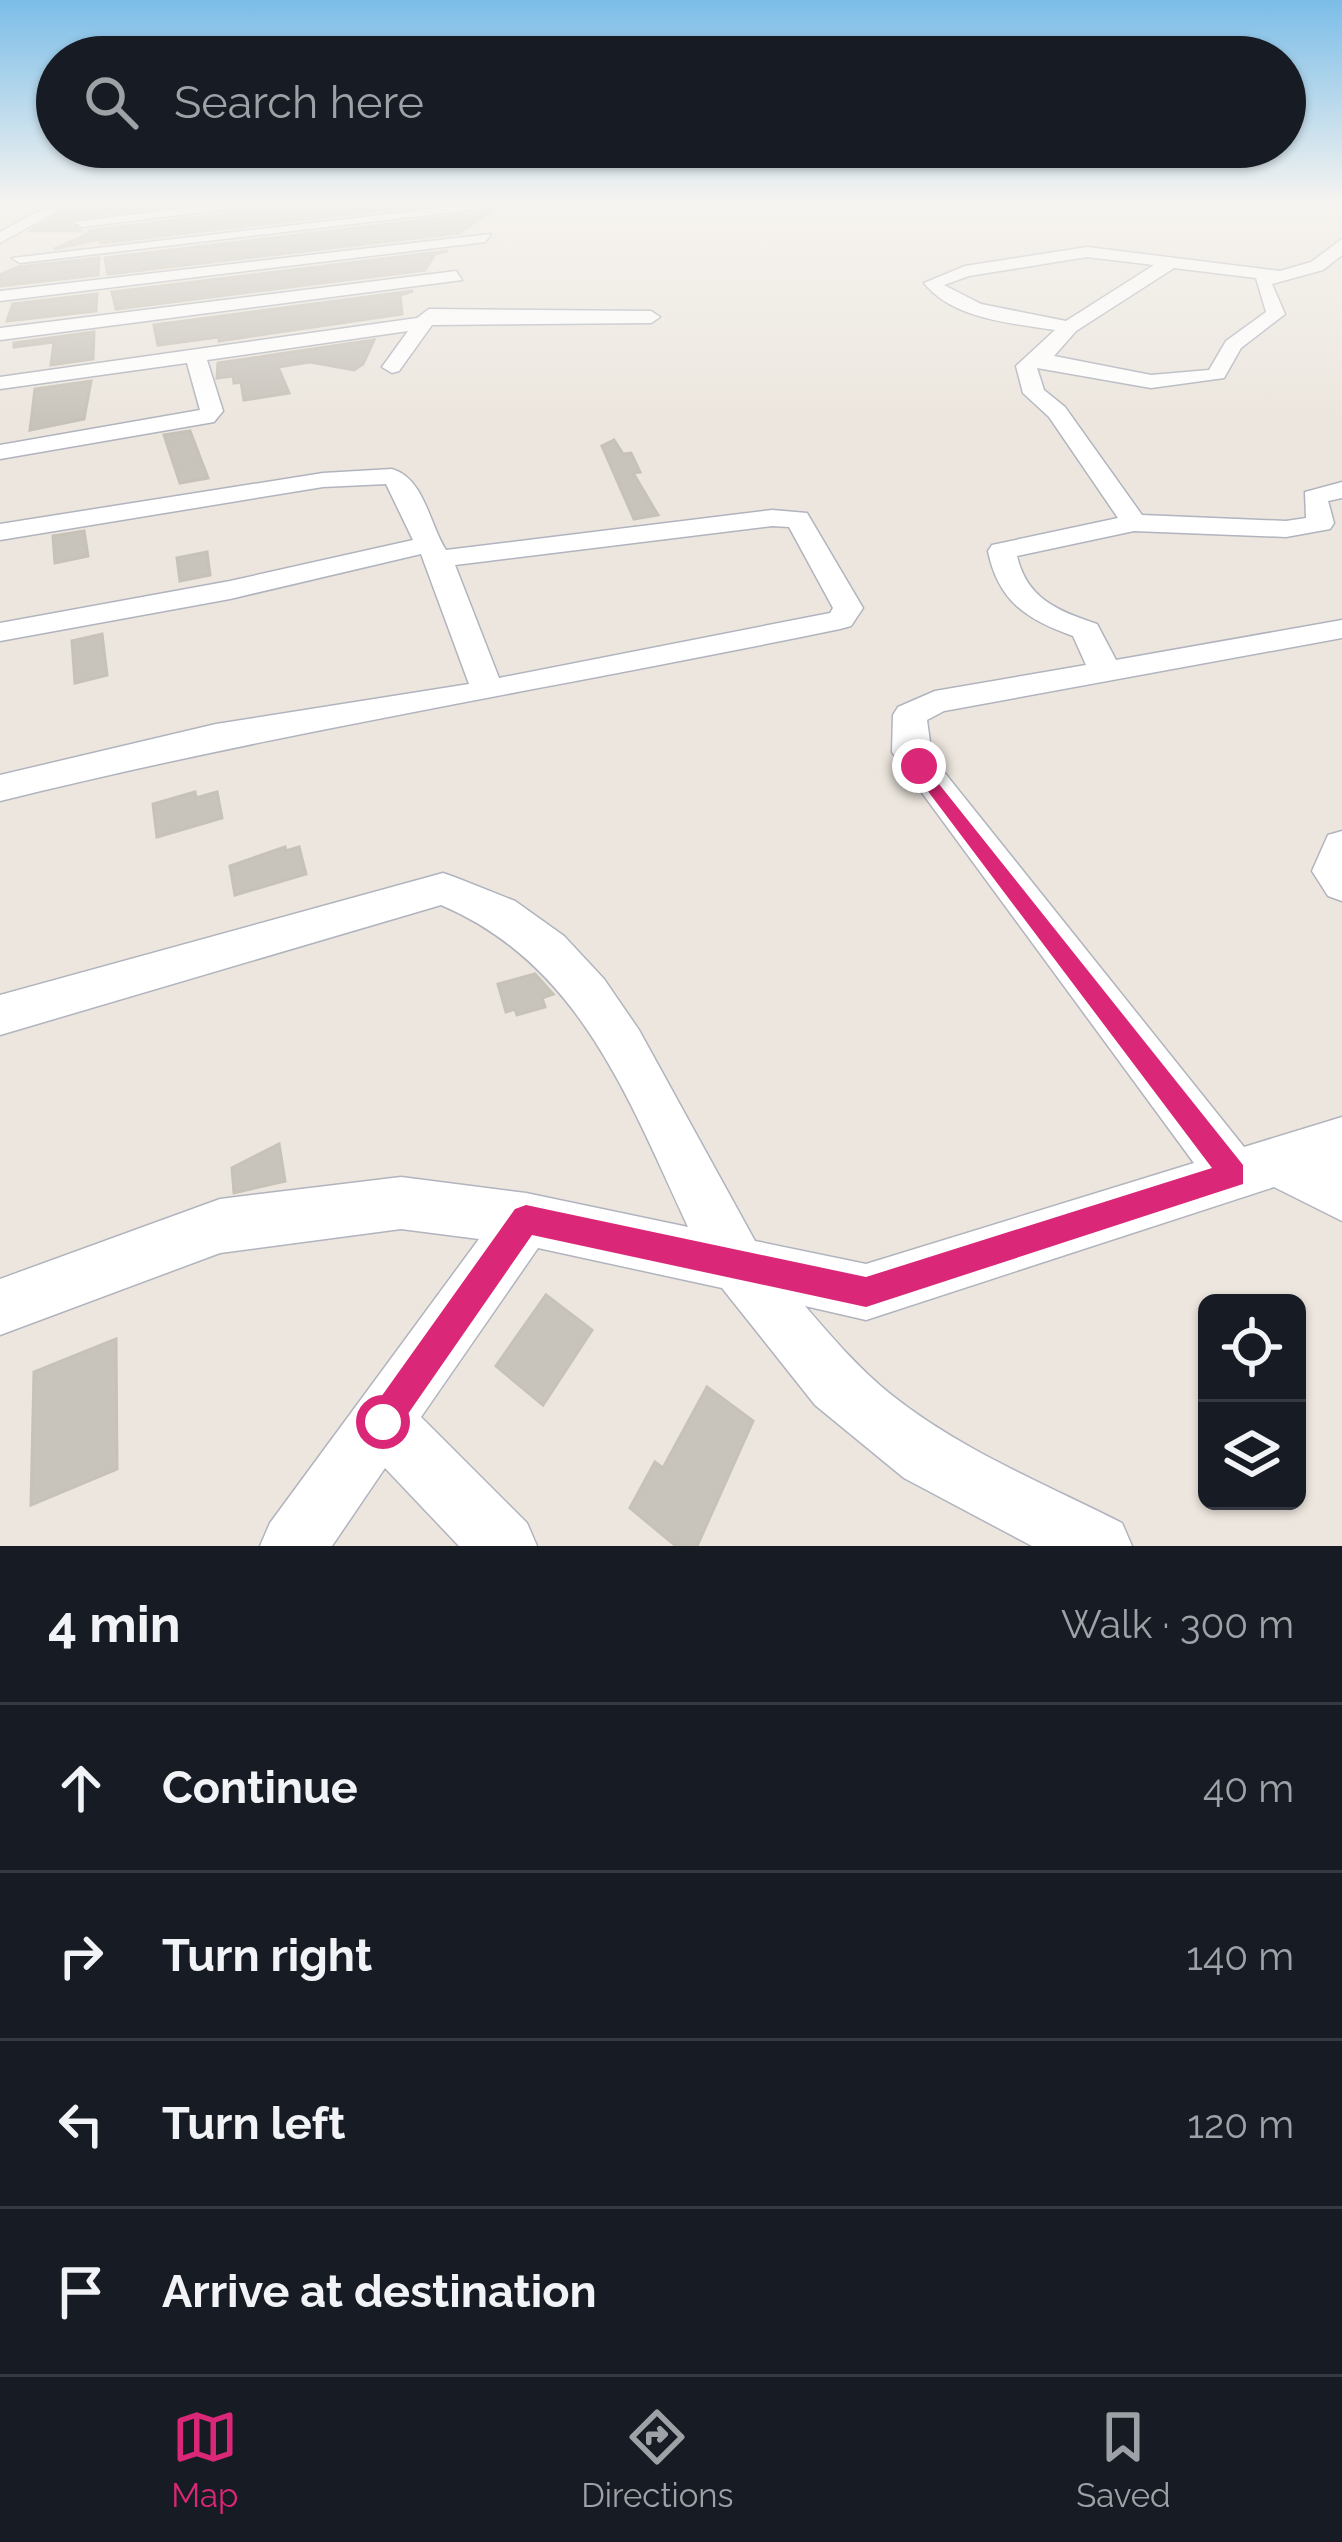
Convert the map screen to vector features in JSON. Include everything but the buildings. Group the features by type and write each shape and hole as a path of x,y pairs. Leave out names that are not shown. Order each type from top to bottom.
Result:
{"street":[{"path":"0,296 163,276"},
{"path":"0,334 455,276"},
{"path":"392,367 456,276"},
{"path":"962,276 933,284 940,294 966,304 1069,327"},
{"path":"1134,523 1057,412 1034,393 1026,367 1069,327 1150,276"},
{"path":"1040,358 1144,380 1195,382 1217,374 1233,345 1276,314 1262,282 1279,276"},
{"path":"0,383 424,321 651,317"},
{"path":"0,452 206,417 212,411 199,381 195,355"},
{"path":"0,532 323,480 392,476 412,493 488,692"},
{"path":"1107,675 1086,630 1037,615 1023,599 1002,551 1134,523 1286,529 1321,523 1314,497 1342,490"},
{"path":"0,632 432,552 772,518 797,519 848,608 840,620 488,692 216,736 0,788"},
{"path":"1342,629 1107,675 935,702 910,715 910,752 1255,1168 1342,1196"},
{"path":"1342,845 1332,871 1342,885"},
{"path":"0,1015 443,889 485,900 531,933 617,1028 739,1265 837,1386 884,1430 1099,1546"},
{"path":"0,1307 220,1226 401,1203 526,1219 866,1292 1342,1141"},
{"path":"293,1546 526,1219"},
{"path":"383,1422 504,1546"}],"route":[{"path":"383,1422 526,1219 866,1292 1234,1175 919,766"}]}
